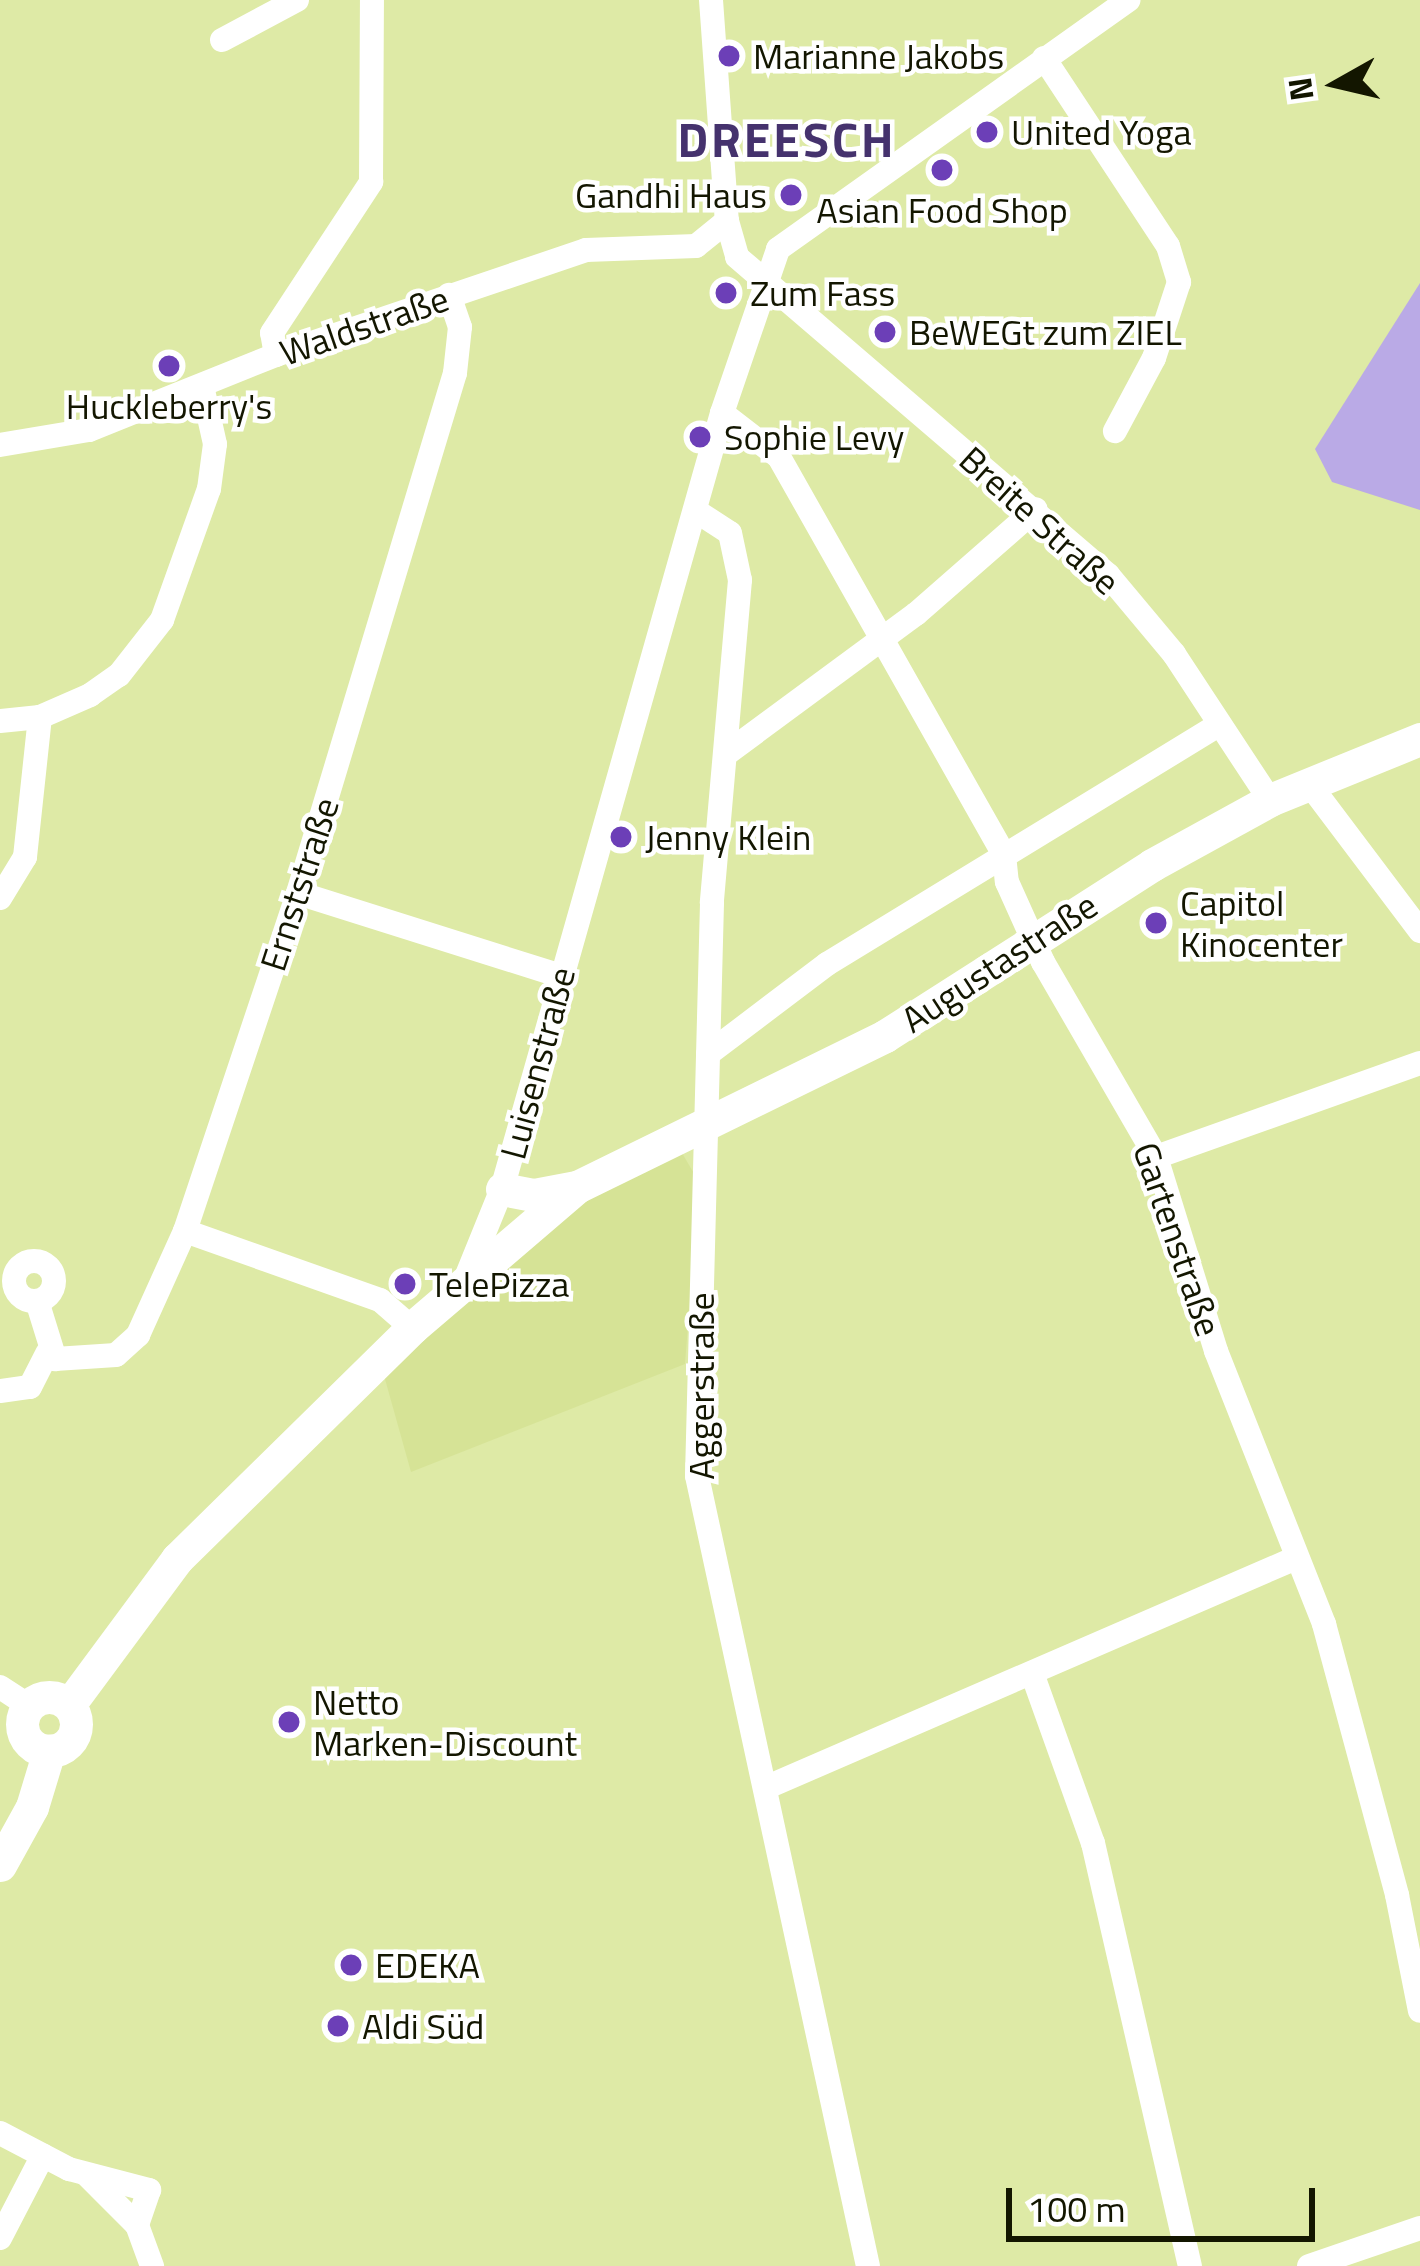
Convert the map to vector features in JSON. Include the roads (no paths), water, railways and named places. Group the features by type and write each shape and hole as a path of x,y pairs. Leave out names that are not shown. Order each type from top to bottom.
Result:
{"main road":[{"name":"Augustastraße","path":"467,1276 578,1186 708,1117 885,1036 1032,939 1270,800 1420,739"},
{"name":"Augustastraße","path":"502,1189 534,1195 578,1186"},
{"name":"Luisenstraße","path":"69,1705 177,1559 467,1276"},
{"path":"0,1865 32,1807 49,1751 75,1734 69,1705 53,1697 29,1706 23,1731 49,1751"}],"street":[{"path":"222,40 297,0"},
{"path":"276,355 278,322 371,182 371,0"},
{"path":"711,0 727,221"},
{"name":"Luisenstraße","path":"467,1276 502,1189 722,413 764,283 785,238 1128,0"},
{"path":"1044,58 1168,246 1179,282 1154,358 1115,431"},
{"name":"Waldstraße","path":"0,445 89,430 276,355 586,250 696,246 727,221"},
{"name":"Breite Straße","path":"727,221 737,257 764,283 1036,508 1108,574 1220,724 1270,800"},
{"name":"Ernststraße","path":"47,1353 69,1363 128,1348 185,1232 298,893 455,373 460,327 449,296"},
{"path":"0,721 40,716 119,675 162,620 209,489 215,444 202,386"},
{"name":"Gartenstraße","path":"722,413 779,457 1004,855 1032,939 1156,1157 1216,1351 1338,1672 1420,2011"},
{"path":"726,754 883,639 1036,508"},
{"name":"Aggerstraße","path":"696,511 730,533 738,560 708,1054 697,1476 868,2266"},
{"path":"0,898 25,857 40,716"},
{"path":"708,1054 827,964 1220,724"},
{"path":"1310,785 1420,931"},
{"path":"298,893 561,976"},
{"path":"1156,1157 1420,1063"},
{"path":"185,1232 380,1300 412,1328"},
{"path":"0,1391 30,1387 47,1353 37,1300"},
{"path":"765,1788 1296,1558"},
{"path":"1032,1673 1093,1843 1190,2266"},
{"path":"0,1687 29,1706"},
{"path":"0,2133 87,2175 123,2177 149,2190 137,2225 152,2266"},
{"path":"0,2238 43,2156"},
{"path":"1309,2266 1420,2228"}],"place":[{"name":"Marianne Jakobs","path":"729,56"},
{"name":"United Yoga","path":"987,132"},
{"name":"Asian Food Shop","path":"942,170"},
{"name":"Gandhi Haus","path":"791,195"},
{"name":"Zum Fass","path":"726,293"},
{"name":"BeWEGt zum ZIEL","path":"885,332"},
{"name":"Huckleberry's","path":"169,366"},
{"name":"Sophie Levy","path":"700,437"},
{"name":"Jenny Klein","path":"621,837"},
{"name":"Capitol Kinocenter","path":"1156,923"},
{"name":"TelePizza","path":"405,1284"},
{"name":"Netto Marken-Discount","path":"289,1722"},
{"name":"EDEKA","path":"351,1965"},
{"name":"Aldi Süd","path":"338,2026"}],"district":[{"name":"DREESCH","path":"787,140"}]}
